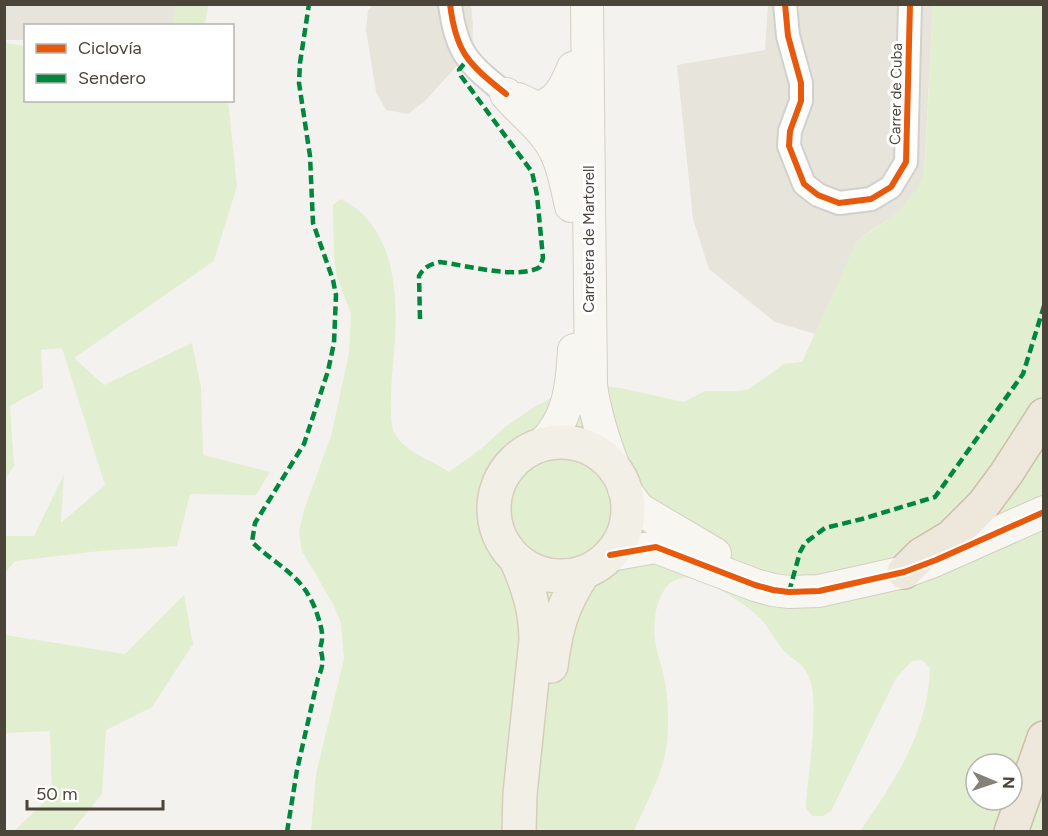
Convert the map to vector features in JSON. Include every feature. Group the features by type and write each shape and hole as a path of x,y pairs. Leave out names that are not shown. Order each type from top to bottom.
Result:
{"highway":[{"path":"904,572 921,555 951,537 983,505 1044,415"},
{"path":"1011,831 1044,738"}],"main road":[{"name":"Carretera de Martorell","path":"540,446 555,432 568,400 572,378 575,328 575,273 571,206 573,4"},
{"name":"Carretera de Martorell","path":"587,4 590,163 589,326 593,405 620,480 639,509 740,567 755,585"},
{"path":"536,109 555,101 561,94 573,68"},
{"path":"506,94 549,114 573,119 584,139 590,163"},
{"path":"506,94 549,140 565,179 571,206"},
{"path":"534,831 538,753 554,641 560,615 571,591 597,564 619,542 627,520 627,505 620,480 598,454 578,445 563,442 540,446 525,453 512,463 503,476 496,491 494,516 505,547 516,559 532,570 551,576 564,576 597,564 656,547 755,585 789,592 819,591 904,572 1044,512"},
{"path":"516,559 532,597 536,624 520,794 519,831"}],"street":[{"path":"450,4 458,44 467,60 506,94"},
{"name":"Carrer de Cuba","path":"785,4 788,36 801,83 801,101 790,131 789,146 804,184 818,195 839,203 871,199 891,187 906,162 910,4"}],"shaded area":[{"path":"5,5 183,5 182,24 24,24 24,40 5,40"},
{"path":"373,5 471,5 472,49 425,101 408,114 386,110 376,92 366,30 368,10"},
{"path":"768,5 933,5 924,176 919,187 899,212 857,242 815,334 775,322 709,269 693,219 677,65 765,50"}],"green space":[{"path":"176,5 208,5 205,24 172,24"},
{"path":"933,5 1043,5 1043,831 860,831 897,774 916,734 928,691 930,668 922,660 912,661 896,678 831,811 823,816 812,816 806,808 814,718 811,685 807,673 784,651 754,612 716,587 699,580 686,578 676,580 668,586 662,594 655,616 655,639 666,688 667,742 658,777 634,831 311,832 316,774 344,659 341,623 333,604 302,551 299,531 304,510 331,436 349,353 351,314 337,277 334,257 333,205 341,199 360,212 375,229 385,249 391,271 396,318 391,398 394,432 404,445 449,472 534,407 580,383 620,388 684,402 705,391 749,389 784,364 802,362 857,242 910,200 923,174"},
{"path":"5,43 24,46 24,102 228,102 237,186 214,261 74,358 104,385 192,343 201,387 203,455 270,472 256,495 190,494 177,546 100,551 15,561 5,573 5,536 34,536 64,474 61,523 105,485 62,348 41,350 43,388 10,406 14,466 5,479"},
{"path":"184,595 193,644 152,707 106,730 102,794 72,831 14,831 52,795 50,731 5,733 5,635 125,654"}],"marked path":[{"path":"287,832 297,770 322,667 320,648 322,633 313,603 306,591 291,574 252,542 255,523 304,444 328,371 334,343 336,295 313,223 310,156 299,83 309,4"},
{"path":"420,319 419,276 430,265 440,262 519,272 540,267 543,258 537,195 532,172 461,76 459,70 467,60"},
{"path":"789,592 800,552 805,543 825,528 935,497 1023,374 1044,306"}],"cycle path":[{"path":"450,4 456,35 466,57 506,94"},
{"path":"785,4 788,36 801,83 801,101 790,131 789,146 804,184 818,195 839,203 871,199 891,187 906,162 910,4"},
{"path":"610,555 656,547 773,590 819,591 904,572 1044,512"}]}
